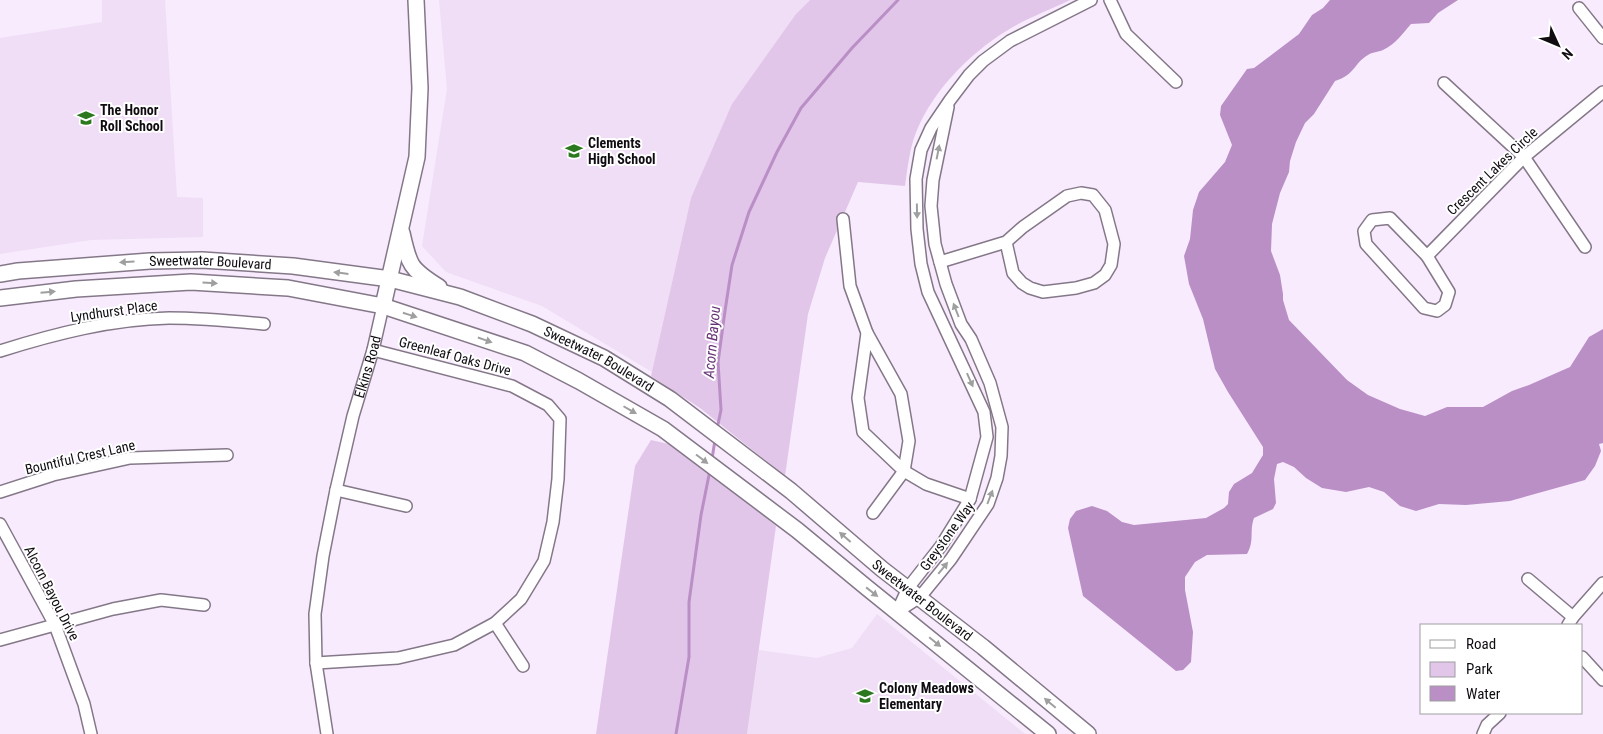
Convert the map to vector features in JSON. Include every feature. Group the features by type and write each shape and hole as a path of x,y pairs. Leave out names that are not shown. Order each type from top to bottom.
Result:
{"main road":[{"name":"Elkins Road","path":"382,306 390,279 417,157 420,88 416,0"},
{"path":"401,229 407,257 414,269 419,275 450,294"},
{"name":"Sweetwater Boulevard","path":"0,274 140,261 202,260 293,266 390,279 450,294 541,328 604,358 670,399 791,491 882,569 983,647 1088,734"},
{"name":"Sweetwater Boulevard","path":"0,298 85,289 191,282 288,288 382,306 525,353 580,381 663,430 797,530 1048,734"}],"street":[{"name":"Greystone Way","path":"914,592 970,499 987,437 984,412 928,292 921,264 917,229 916,179 921,150 931,128 950,100 969,74 983,61 1006,44 1091,0"},
{"path":"1110,0 1126,34 1176,82"},
{"path":"1578,8 1603,38"},
{"path":"1444,83 1524,157 1585,247"},
{"name":"Crescent Lakes Circle","path":"1427,256 1524,157 1603,92"},
{"name":"Greystone Way","path":"897,612 914,592 951,559 988,504 997,478 1001,456 1002,427 990,383 971,340 961,324 946,284 935,244 932,224 933,180 950,100"},
{"path":"916,179 933,180"},
{"path":"940,262 1006,242 1023,227 1067,196 1081,192 1093,195 1106,210 1114,244 1111,265 1105,275 1094,283 1076,288 1043,292 1022,283 1013,273 1006,242"},
{"path":"1390,218 1427,256 1449,292 1445,305 1437,312 1424,308 1366,244 1364,231 1372,220 1390,218"},
{"path":"842,219 850,286 867,333 902,394 909,440 904,471 873,513"},
{"name":"Elkins Road","path":"328,734 316,663 315,614 323,556 336,490 353,416 373,350 382,306"},
{"name":"Lyndhurst Place","path":"0,351 90,328 131,321 168,318 264,324"},
{"path":"867,333 858,398 863,432 904,471 926,484 970,499"},
{"path":"954,346 971,340"},
{"name":"Greenleaf Oaks Drive","path":"316,663 398,658 454,645 494,624 521,599 544,561 553,522 558,479 560,419 548,405 512,386 373,350"},
{"name":"Bountiful Crest Lane","path":"0,492 53,475 130,458 227,455"},
{"path":"336,490 406,506"},
{"name":"Alcorn Bayou Drive","path":"0,524 55,625 84,704 92,734"},
{"path":"1528,579 1570,621 1603,583"},
{"path":"0,640 113,609 161,600 204,605"},
{"path":"494,624 523,666"},
{"path":"1583,658 1603,680"},
{"path":"1483,734 1487,725 1499,714"}],"shaded area":[{"name":"The Honor Roll School","path":"102,0 165,0 177,197 203,198 203,237 91,240 0,254 0,38 102,22"},
{"name":"Clements High School","path":"439,0 810,0 796,14 691,198 652,372 542,306 446,272 422,246 447,89"},
{"name":"Colony Meadows Elementary","path":"877,614 1025,734 747,734 759,650 817,658 852,648"}],"green space":[{"path":"810,0 1070,0 1008,30 978,51 951,78 928,108 920,124 913,141 905,186 858,182 825,258 808,314 785,476 700,408 651,376 691,198 732,104 796,14"},
{"path":"651,440 677,446 776,526 747,734 596,734 635,466"}],"water":[{"path":"1330,0 1458,0 1438,13 1429,23 1411,24 1392,45 1363,58 1347,76 1335,81 1314,114 1305,123 1296,142 1290,161 1289,172 1280,193 1272,224 1271,251 1280,275 1283,300 1289,320 1347,380 1368,395 1400,409 1425,416 1447,407 1483,407 1512,391 1570,367 1589,337 1603,329 1603,443 1599,444 1601,451 1595,466 1585,480 1510,501 1466,505 1439,504 1416,511 1400,506 1384,492 1369,487 1346,492 1322,488 1306,478 1294,467 1283,462 1277,464 1274,479 1276,503 1273,509 1254,518 1251,544 1247,554 1207,555 1195,562 1185,577 1185,590 1193,632 1191,662 1183,670 1176,671 1083,596 1068,528 1070,519 1076,511 1092,506 1107,511 1122,522 1134,525 1206,518 1228,504 1229,492 1234,484 1252,473 1263,455 1263,447 1215,369 1203,319 1189,284 1184,256 1190,239 1193,210 1199,192 1225,162 1232,145 1220,115 1221,106 1247,69 1254,68 1299,34 1312,15 1323,8"}],"waterway":[{"name":"Acorn Bayou","path":"717,429 721,410 718,362 725,311 732,265 749,212 777,152 801,108 852,48 898,0"},
{"name":"Acorn Bayou","path":"712,459 715,440"},
{"name":"Acorn Bayou","path":"676,734 689,657 689,602 701,515 710,470"}],"place":[{"name":"The Honor Roll School","path":"86,118"},
{"name":"Clements High School","path":"574,151"},
{"name":"Colony Meadows Elementary","path":"865,696"}]}
